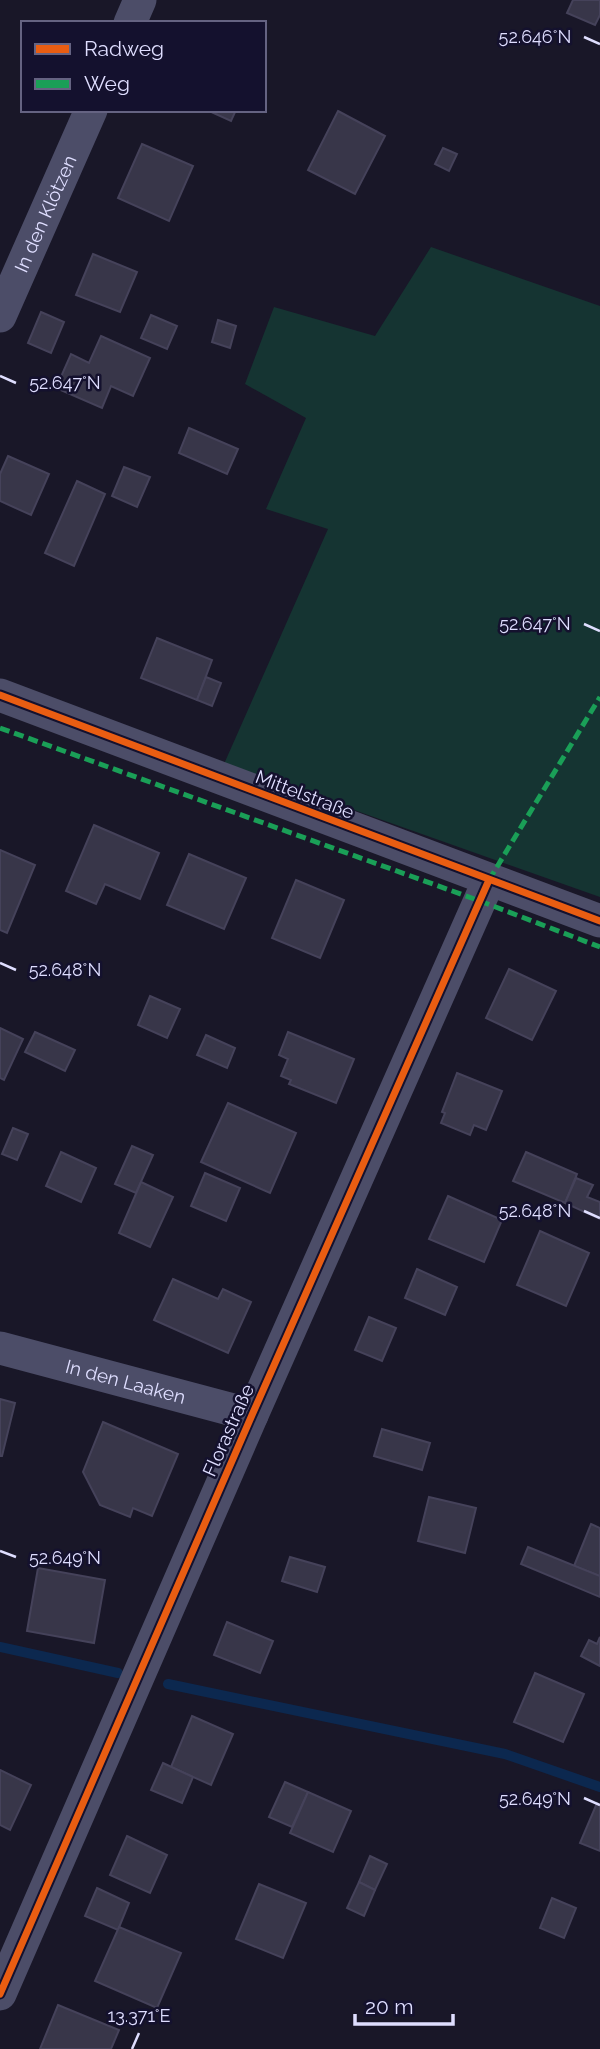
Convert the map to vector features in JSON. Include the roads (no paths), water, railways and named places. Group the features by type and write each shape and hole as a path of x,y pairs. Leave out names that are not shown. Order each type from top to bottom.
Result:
{"street":[{"path":"131,21 140,0"},
{"name":"In den Klötzen","path":"0,316 90,112"},
{"name":"Mittelstraße","path":"0,695 600,921"},
{"name":"Florastraße","path":"0,1994 489,880"},
{"name":"In den Laaken","path":"0,1348 252,1415"}],"waterway":[{"path":"0,1647 118,1673"},
{"path":"168,1684 505,1754 600,1787"}]}
